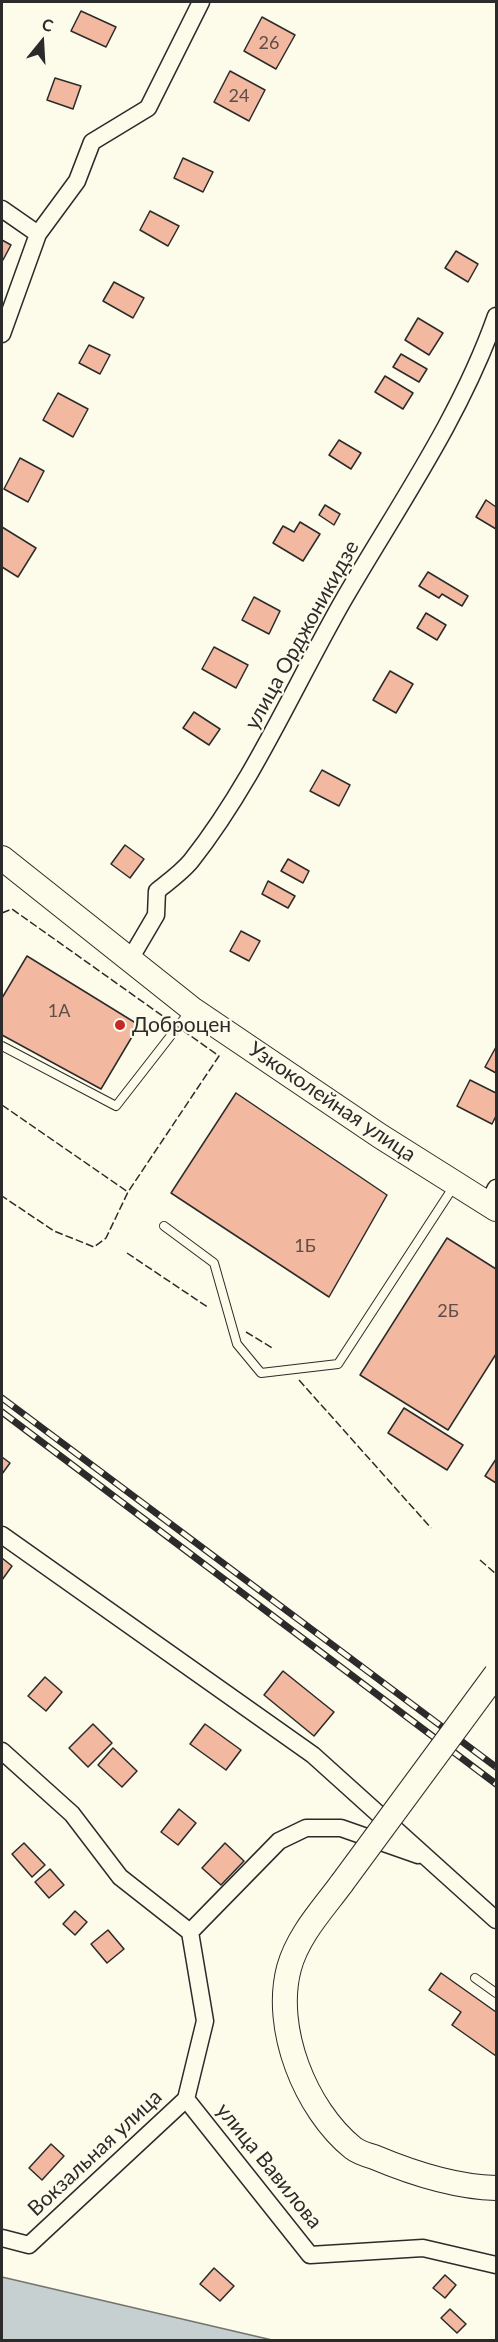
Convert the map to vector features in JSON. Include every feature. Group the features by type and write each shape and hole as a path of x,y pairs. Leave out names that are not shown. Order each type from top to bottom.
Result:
{"street":[{"path":"2,333 38,234 77,181 92,142 148,108 201,2"},
{"path":"2,209 38,234"},
{"name":"улица Орджоникидзе","path":"129,961 156,915 157,891 190,862 257,763 344,600 437,447 485,347 496,316"},
{"name":"Узкоколейная улица","path":"2,858 192,1009 380,1136 456,1183 494,1200"},
{"path":"2,1535 313,1755 496,1920"},
{"path":"496,1674 302,1938 289,1968 285,2006 287,2036 298,2072 325,2117 354,2149 413,2174 496,2188"},
{"path":"2,1751 72,1814 120,1877 190,1932 205,2021 186,2099"},
{"path":"190,1932 279,1841 306,1828 341,1828 424,1857"},
{"name":"Вокзальная улица","path":"2,2238 29,2245 186,2099"},
{"name":"улица Вавилова","path":"186,2099 310,2254 423,2248 496,2265"}],"lane":[{"path":"2,1046 116,1106 192,1009"},
{"path":"164,1226 214,1263 237,1344 261,1373 338,1364 456,1183"},
{"path":"475,1978 496,1993"}],"shaded area":[{"path":"2,2277 272,2340 2,2340"}],"building":[{"path":"81,11 116,27 106,47 71,31"},
{"path":"262,17 295,35 276,69 244,51"},
{"path":"230,71 265,90 249,121 214,102"},
{"path":"55,78 81,86 73,109 47,100"},
{"path":"183,158 213,172 203,192 174,178"},
{"path":"150,211 179,226 168,246 140,230"},
{"path":"2,240 11,245 3,260 2,260"},
{"path":"456,251 478,264 468,282 445,268"},
{"path":"114,282 144,298 133,318 103,301"},
{"path":"418,318 443,333 429,355 405,340"},
{"path":"89,345 110,355 100,374 79,363"},
{"path":"401,354 427,369 419,382 393,367"},
{"path":"385,376 413,393 403,409 375,392"},
{"path":"58,393 88,409 73,437 43,420"},
{"path":"339,440 361,453 351,469 329,455"},
{"path":"20,458 44,471 28,502 4,489"},
{"path":"486,500 496,507 496,529 476,517"},
{"path":"325,505 340,514 334,525 319,515"},
{"path":"300,522 320,534 303,561 273,543 283,526 294,532"},
{"path":"2,527 36,548 18,577 2,567"},
{"path":"428,572 468,596 462,606 442,594 439,598 419,586"},
{"path":"254,597 280,611 269,634 242,620"},
{"path":"426,613 446,625 437,640 417,628"},
{"path":"214,647 248,665 236,688 202,669"},
{"path":"390,671 413,684 396,713 373,700"},
{"path":"194,712 220,729 209,745 183,728"},
{"path":"322,770 350,785 339,806 310,791"},
{"path":"125,845 144,859 130,878 111,864"},
{"path":"288,859 309,871 303,883 281,871"},
{"path":"268,881 295,896 288,908 262,894"},
{"path":"241,931 260,941 249,961 230,951"},
{"path":"27,956 139,1025 101,1089 2,1035 2,998"},
{"path":"496,1047 496,1073 485,1067"},
{"path":"470,1080 496,1093 496,1116 492,1124 457,1106"},
{"path":"236,1093 387,1195 329,1297 171,1193"},
{"path":"447,1238 496,1269 496,1354 448,1430 360,1375"},
{"path":"404,1408 463,1445 447,1470 388,1433"},
{"path":"2,1457 10,1463 2,1474"},
{"path":"496,1459 496,1483 485,1476"},
{"path":"2,1558 12,1566 2,1580"},
{"path":"283,1671 334,1712 314,1736 264,1695"},
{"path":"45,1677 62,1692 46,1711 28,1696"},
{"path":"93,1724 112,1743 88,1767 69,1748"},
{"path":"205,1724 241,1750 226,1770 190,1744"},
{"path":"113,1748 137,1771 122,1787 98,1765"},
{"path":"179,1809 196,1823 178,1845 161,1832"},
{"path":"24,1843 45,1865 32,1877 12,1854"},
{"path":"225,1843 244,1861 221,1885 202,1868"},
{"path":"50,1869 64,1885 49,1898 35,1882"},
{"path":"75,1911 87,1922 75,1935 63,1924"},
{"path":"108,1930 124,1949 107,1963 91,1944"},
{"path":"441,1973 496,2012 496,2056 452,2025 461,2012 429,1990"},
{"path":"51,2144 64,2156 42,2180 29,2168"},
{"path":"214,2268 234,2286 220,2301 200,2284"},
{"path":"445,2275 456,2285 445,2298 433,2288"},
{"path":"450,2309 466,2324 457,2333 441,2318"}],"railway":[{"path":"2,1398 496,1767"},
{"path":"2,1412 496,1784"}],"fence":[{"path":"2,913 12,909 219,1056 128,1192 106,1238 94,1247 54,1231 2,1196"},
{"path":"2,1105 128,1192"},
{"path":"127,1253 209,1308"},
{"path":"246,1332 274,1349"},
{"path":"299,1380 431,1528"},
{"path":"480,1560 496,1574"}],"place":[{"name":"Доброцен","path":"120,1025"}]}
